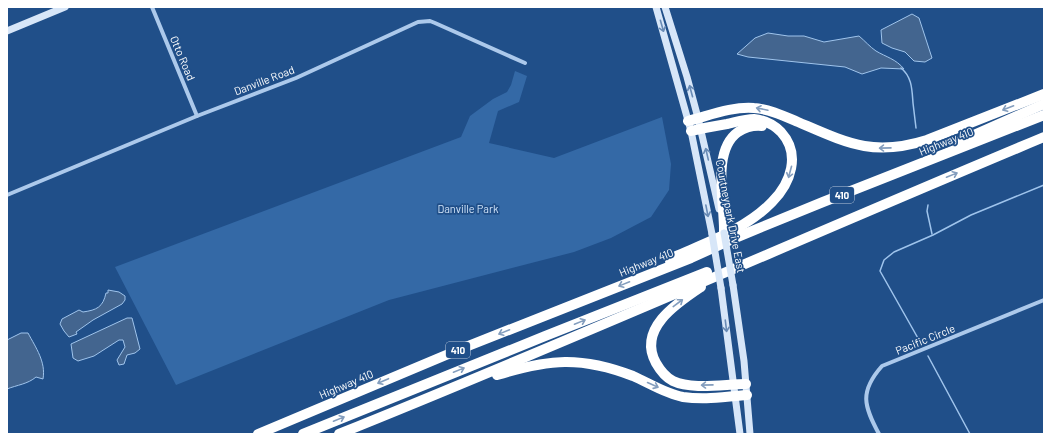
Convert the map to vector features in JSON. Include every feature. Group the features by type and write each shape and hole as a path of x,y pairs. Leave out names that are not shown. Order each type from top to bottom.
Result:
{"highway":[{"path":"688,121 735,110 755,108 777,114 856,145 879,148 895,148 908,146 927,140 1044,94"},
{"path":"915,166 931,153 1044,104"},
{"name":"Highway 410","path":"258,434 458,350 661,270 796,213 1044,115"},
{"path":"661,270 674,257 736,230 750,221 773,202 786,185 791,172 791,147 784,135 771,124 753,119 691,131"},
{"path":"724,233 725,215 722,197 721,172 725,151 730,140 748,126 756,125 774,129 784,135"},
{"name":"410","path":"340,434 450,389 1044,137"},
{"path":"303,434 647,295 916,190"},
{"path":"746,384 690,385 672,380 661,372 654,359 651,344 655,327 665,313 705,284 742,268 780,248"},
{"path":"450,389 527,366 558,361 606,367 683,397 704,398 747,395"}],"main road":[{"path":"7,31 65,7"},
{"name":"Courtneypark Drive East","path":"656,7 691,131 712,234 721,288 740,434"},
{"name":"Courtneypark Drive East","path":"665,7 687,77 701,129 724,233 744,361 750,434"}],"street":[{"name":"Otto Road","path":"152,7 198,116"},
{"name":"Danville Road","path":"7,195 198,116 296,78 418,22 430,21 525,63"},
{"name":"Pacific Circle","path":"879,434 868,414 866,396 869,386 882,366 1044,300"}],"green space":[{"name":"Danville Park","path":"515,71 527,76 519,102 498,111 489,143 554,158 662,117 671,164 669,190 651,217 611,238 574,252 389,300 176,385 115,267 461,137 470,116 493,99 507,92 511,85"}],"shaded area":[{"path":"912,14 919,18 932,58 925,62 914,61 905,52 882,43 881,30"},
{"path":"768,33 788,36 804,36 824,42 859,36 874,49 894,60 904,69 881,68 862,74 845,67 748,57 737,54 755,38"},
{"path":"108,290 119,292 125,296 125,300 122,304 93,320 76,332 77,334 69,337 60,324 62,319 79,310 83,312 96,309 103,302"},
{"path":"127,318 132,318 140,349 135,353 127,355 124,364 119,365 117,360 125,347 123,340 119,340 94,356 78,361 73,358 71,344"},
{"path":"21,333 28,333 37,350 42,361 44,373 43,379 36,377 26,383 7,389 7,340"}],"waterway":[{"path":"901,68 907,75 911,84 916,128"},
{"path":"919,340 880,271 884,260 894,252 933,235 971,215 1044,185"},
{"path":"928,205 927,211 932,234"},
{"path":"928,356 970,434"}]}
